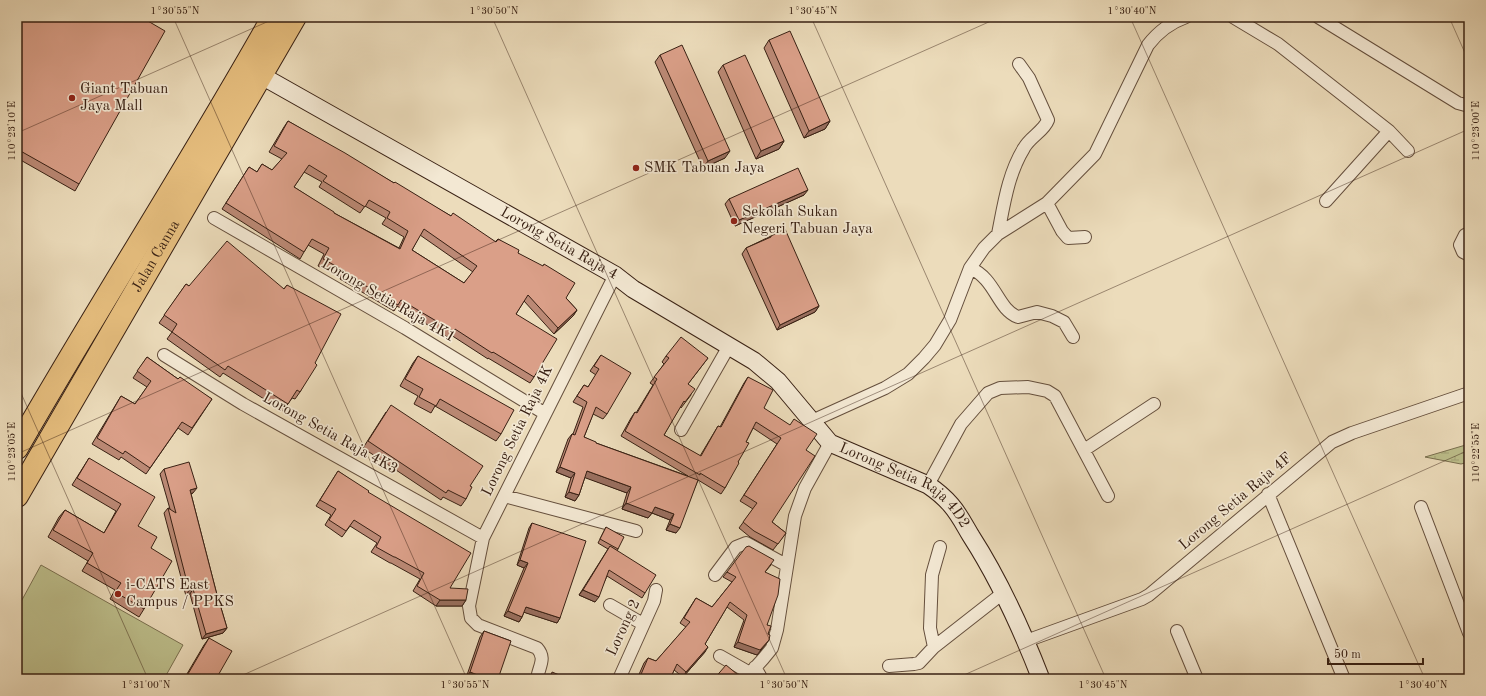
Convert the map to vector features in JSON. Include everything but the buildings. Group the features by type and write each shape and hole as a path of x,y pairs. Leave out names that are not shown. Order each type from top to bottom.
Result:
{"highway":[{"name":"Jalan Canna","path":"17,448 85,331 244,69 273,17"},
{"name":"Jalan Canna","path":"17,496 295,17"}],"street":[{"path":"812,421 885,388 908,374 935,345 950,320 970,268 984,248 998,234 1046,203 1095,154 1148,45 1158,33 1172,23 1186,17"},
{"path":"1233,17 1278,44 1389,131 1408,151"},
{"path":"1318,17 1458,103 1469,106"},
{"path":"998,234 1006,194 1018,159 1024,146 1046,125 1048,120 1029,78 1019,64"},
{"name":"Lorong Setia Raja 4","path":"262,76 615,275 633,290 754,362 778,381 830,443"},
{"path":"1326,201 1389,131"},
{"path":"1046,203 1062,231 1068,238 1084,237"},
{"name":"Lorong Setia Raja 4K1","path":"214,218 405,328 544,413"},
{"path":"1469,233 1465,235 1460,245 1463,252 1469,255"},
{"path":"970,268 978,272 989,282 1008,312 1018,317 1037,312 1058,318 1064,322 1073,337"},
{"name":"Lorong Setia Raja 4K","path":"538,674 543,659 537,648 478,625 471,618 469,606 482,538 615,275"},
{"path":"681,430 729,346"},
{"name":"Lorong Setia Raja 4K3","path":"164,354 243,404 482,538"},
{"path":"928,485 961,424 988,393 1000,388 1028,387 1047,391 1055,396 1108,496"},
{"name":"Lorong Setia Raja 4F","path":"1026,641 1142,599 1149,595 1332,442 1352,433 1469,393"},
{"path":"1084,450 1154,404"},
{"name":"Lorong Setia Raja 4D2","path":"750,673 772,648 777,630 786,564 795,516 805,488 830,443 928,485 952,506 980,550 1003,593 1026,641 1041,679"},
{"path":"1268,494 1344,679"},
{"path":"504,496 636,531"},
{"path":"1421,507 1469,633"},
{"path":"715,575 736,547 746,543 786,564"},
{"path":"934,646 930,628 932,575 940,547"},
{"name":"Lorong 2","path":"619,679 654,601 656,590"},
{"path":"889,666 914,664 919,662 934,646 1003,593"},
{"path":"610,605 643,624"},
{"path":"1177,631 1197,679"},
{"path":"720,656 750,673 760,676 761,679"}],"green space":[{"path":"1469,444 1469,462 1461,464 1425,457"},
{"path":"41,565 183,645 164,679 24,679 17,675 17,609"}],"place":[{"name":"Giant Tabuan Jaya Mall","path":"72,98"},
{"name":"SMK Tabuan Jaya","path":"636,168"},
{"name":"Sekolah Sukan Negeri Tabuan Jaya","path":"734,221"},
{"name":"i-CATS East Campus / PPKS","path":"118,594"}]}
